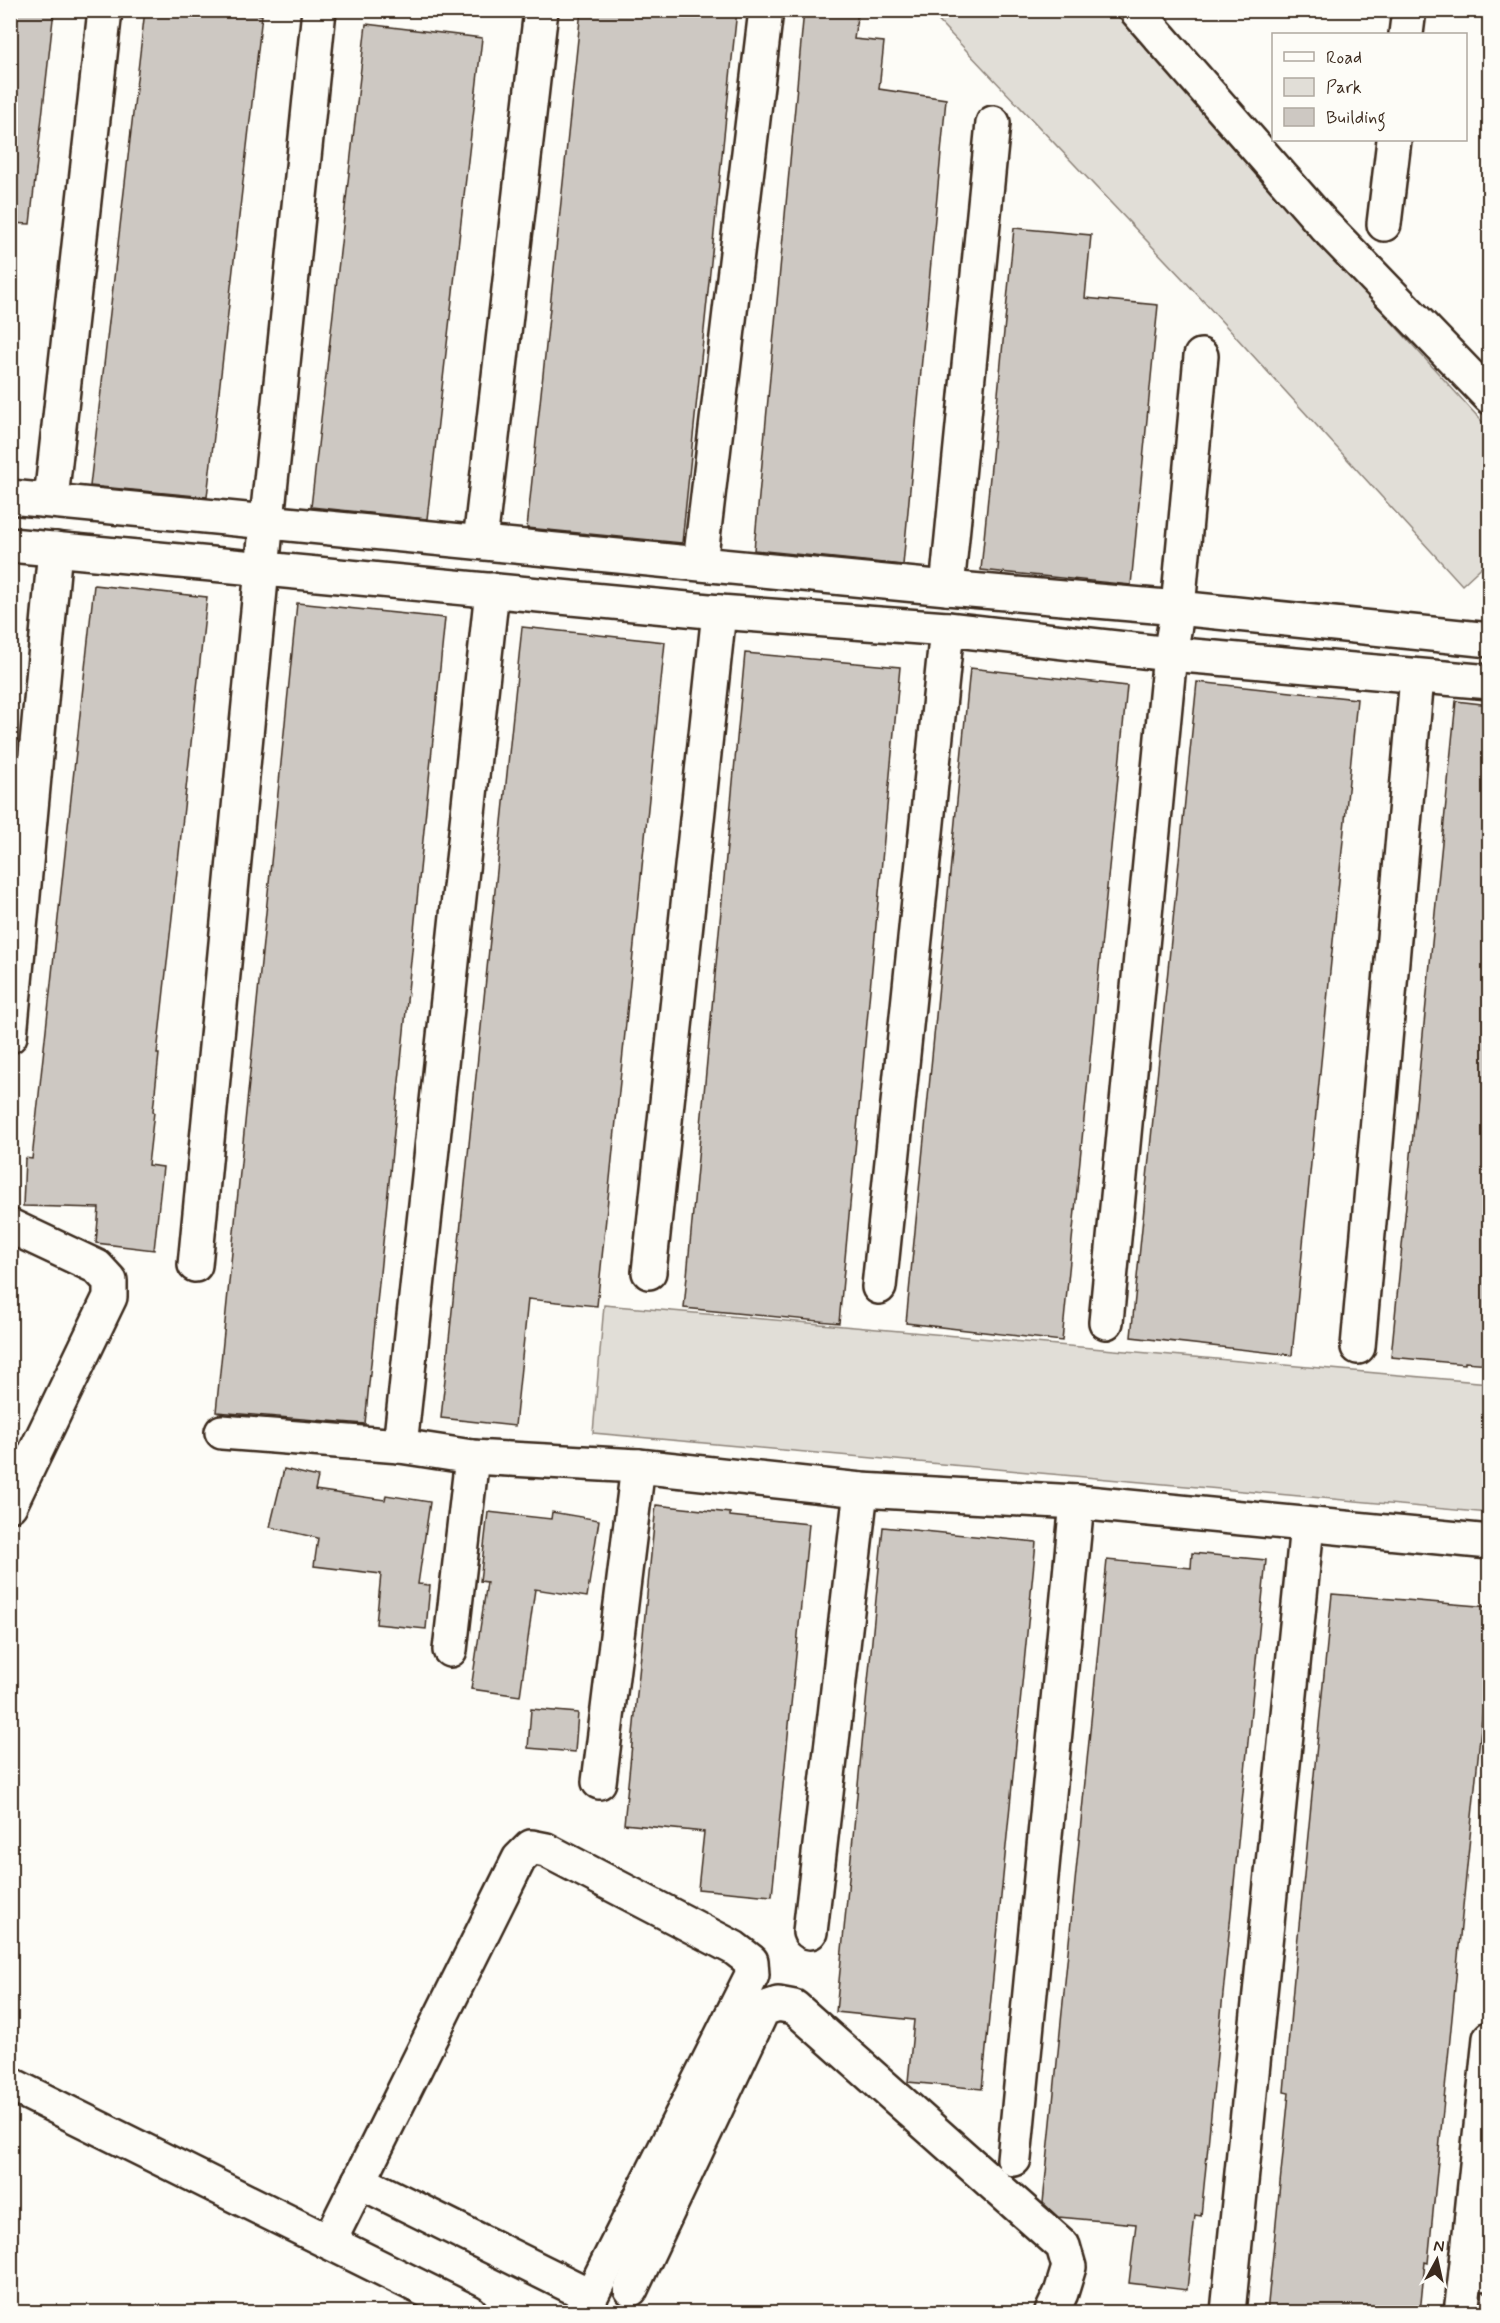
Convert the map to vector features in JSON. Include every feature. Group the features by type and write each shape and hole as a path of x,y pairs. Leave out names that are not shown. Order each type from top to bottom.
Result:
{"street":[{"path":"51,499 105,10"},
{"path":"195,1265 319,10"},
{"path":"700,563 766,10"},
{"path":"1406,33 1409,10"},
{"path":"480,542 531,11"},
{"path":"1137,11 1324,225 1490,397"},
{"path":"947,588 993,123"},
{"path":"1384,224 1394,141"},
{"path":"1106,1322 1201,356"},
{"path":"10,496 1490,640"},
{"path":"10,545 719,612 947,629 1170,654 1490,682"},
{"path":"10,1036 55,549"},
{"path":"400,1446 492,590"},
{"path":"649,1272 719,612"},
{"path":"879,1287 947,629"},
{"path":"1358,1347 1417,677"},
{"path":"10,1226 97,1267 110,1281 110,1297 10,1505"},
{"path":"222,1432 400,1446 472,1457 638,1466 861,1490 1077,1502 1490,1542"},
{"path":"450,1650 472,1457"},
{"path":"599,1782 638,1466"},
{"path":"810,1932 861,1490"},
{"path":"1014,2159 1077,1502"},
{"path":"1228,2313 1307,1525"},
{"path":"329,2242 359,2181 519,1859 531,1847 546,1850 734,1948 751,1961 752,1975 587,2305 359,2181"},
{"path":"631,2289 763,2010 778,2004 794,2007 1063,2246 1069,2267 1052,2313"},
{"path":"1461,2313 1478,2273 1490,2038"},
{"path":"10,2084 470,2313"}],"green space":[{"path":"929,11 1114,11 1277,196 1489,429 1489,560 1462,585 1184,280"},
{"path":"604,1305 1489,1383 1489,1513 593,1433"}],"building":[{"path":"10,10 54,10 30,224 10,223"},
{"path":"145,10 220,10 262,15 207,497 90,486"},
{"path":"581,10 737,10 682,543 527,528"},
{"path":"804,10 858,10 854,39 884,42 879,89 946,99 903,565 754,550"},
{"path":"366,24 482,38 427,519 311,507"},
{"path":"1014,228 1091,235 1085,298 1158,305 1131,585 981,570"},
{"path":"94,585 207,597 157,1054 159,1054 148,1165 163,1167 154,1250 96,1243 99,1208 23,1206 25,1158 32,1159"},
{"path":"297,603 445,618 365,1424 216,1412"},
{"path":"522,627 665,642 597,1306 528,1299 515,1426 441,1418"},
{"path":"745,653 900,667 839,1323 684,1308"},
{"path":"970,668 1127,686 1062,1341 906,1323"},
{"path":"1197,682 1357,699 1292,1355 1131,1337"},
{"path":"1456,701 1490,705 1490,1364 1391,1357"},
{"path":"284,1469 318,1477 315,1490 385,1500 386,1495 430,1502 418,1584 430,1585 426,1629 376,1624 381,1574 314,1566 318,1538 270,1527"},
{"path":"656,1505 809,1524 772,1896 698,1889 704,1832 624,1824"},
{"path":"488,1512 551,1519 552,1512 599,1520 587,1597 535,1589 520,1696 471,1689 487,1582 480,1581"},
{"path":"883,1527 1036,1542 982,2089 908,2082 914,2020 836,2012"},
{"path":"1192,1553 1266,1560 1201,2216 1195,2215 1187,2290 1129,2283 1136,2224 1058,2217 1043,2203 1107,1560 1191,1568"},
{"path":"1332,1594 1490,1607 1490,1638 1428,2263 1425,2262 1420,2313 1267,2313 1289,2093 1284,2092 1295,1966"},
{"path":"531,1709 578,1713 575,1752 528,1748"}]}
